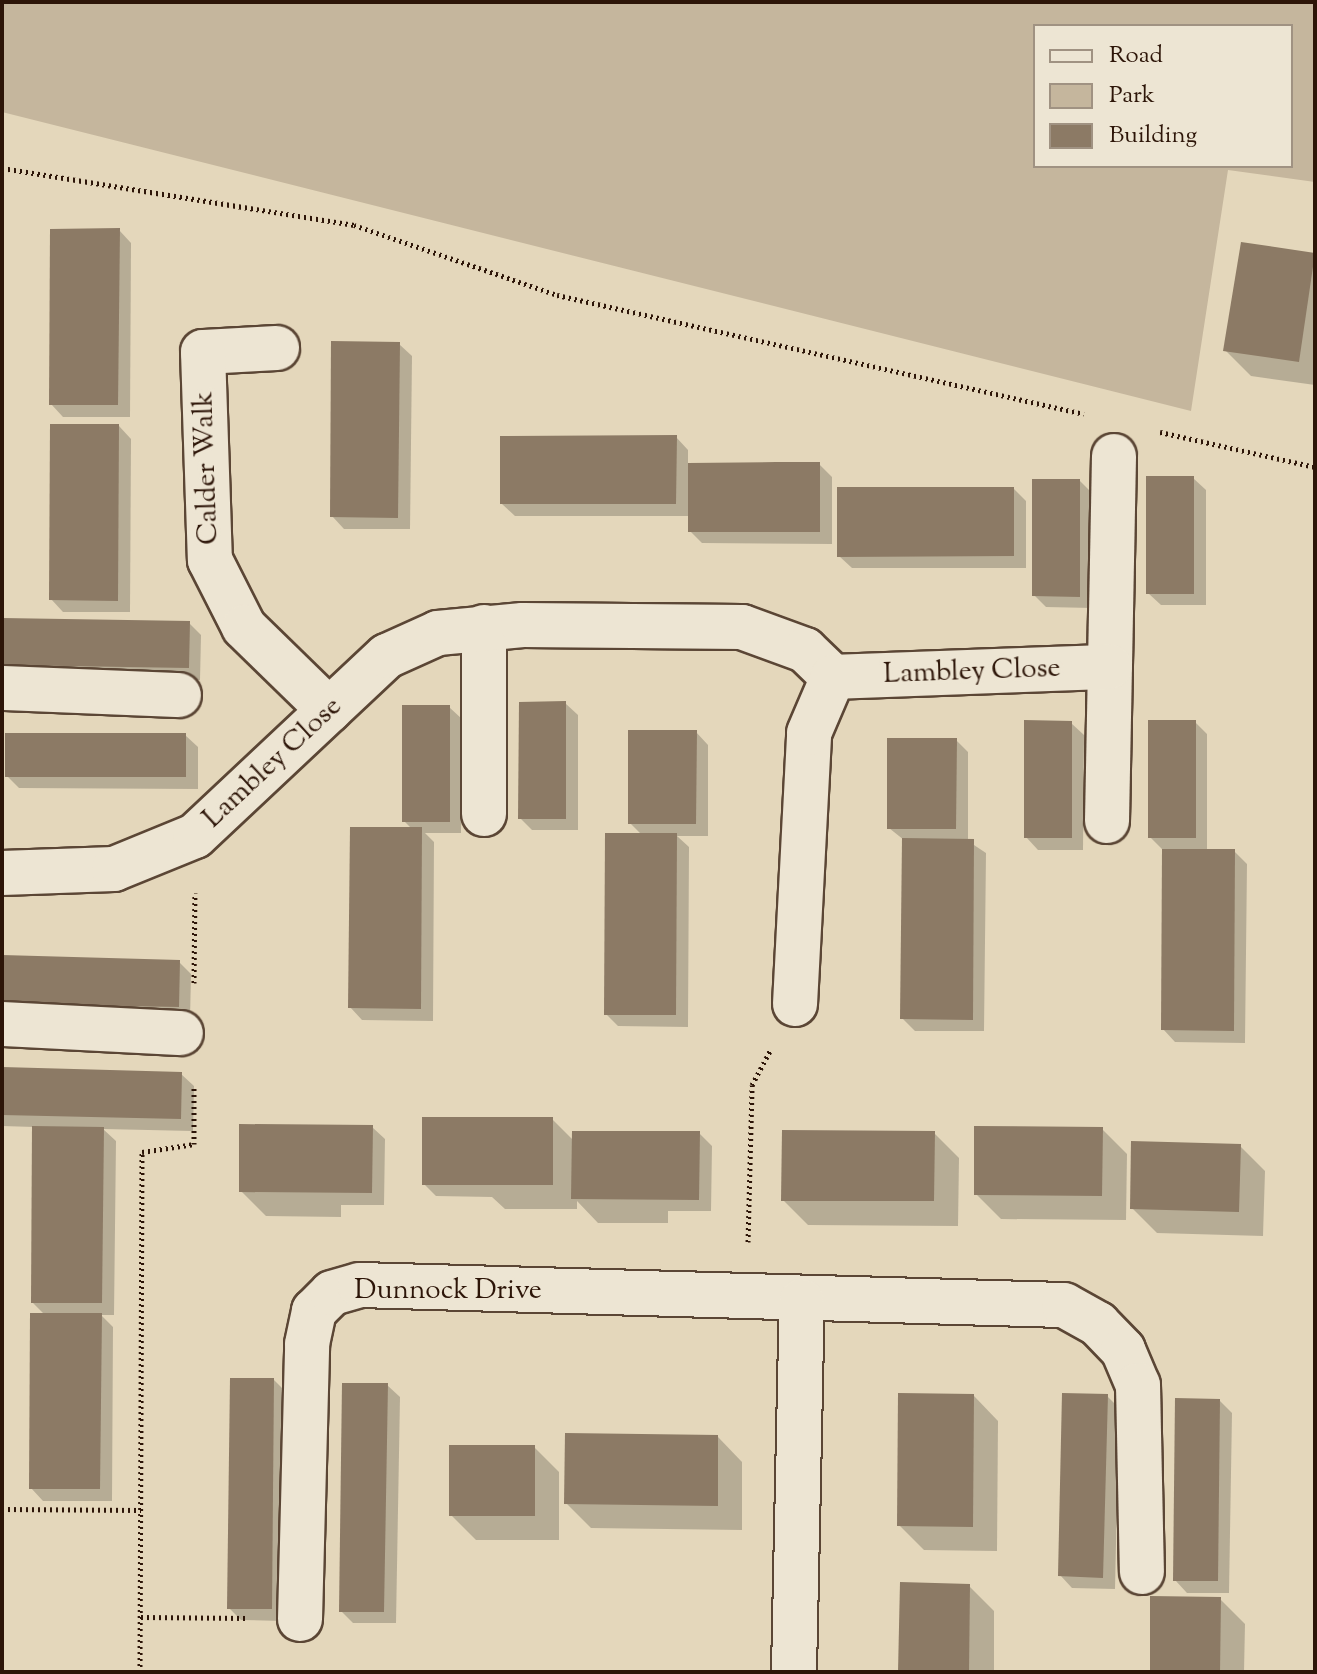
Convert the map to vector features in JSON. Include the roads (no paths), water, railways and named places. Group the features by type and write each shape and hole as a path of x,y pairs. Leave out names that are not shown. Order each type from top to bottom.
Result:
{"street":[{"name":"Calder Walk","path":"277,348 203,352 210,560 244,627 329,710"},
{"path":"1107,821 1119,434"},
{"name":"Lambley Close","path":"2,873 114,869 195,836 387,656 438,633 484,627 742,627 805,650 833,677 1110,667"},
{"path":"484,627 484,814"},
{"path":"795,1004 809,733 833,677"},
{"path":"2,688 179,695"},
{"path":"2,1024 181,1033"},
{"name":"Dunnock Drive","path":"300,1619 307,1344 314,1311 332,1293 360,1285 802,1301 1064,1305 1098,1324 1123,1350 1138,1385 1142,1572"},
{"path":"794,1672 802,1301"}]}
